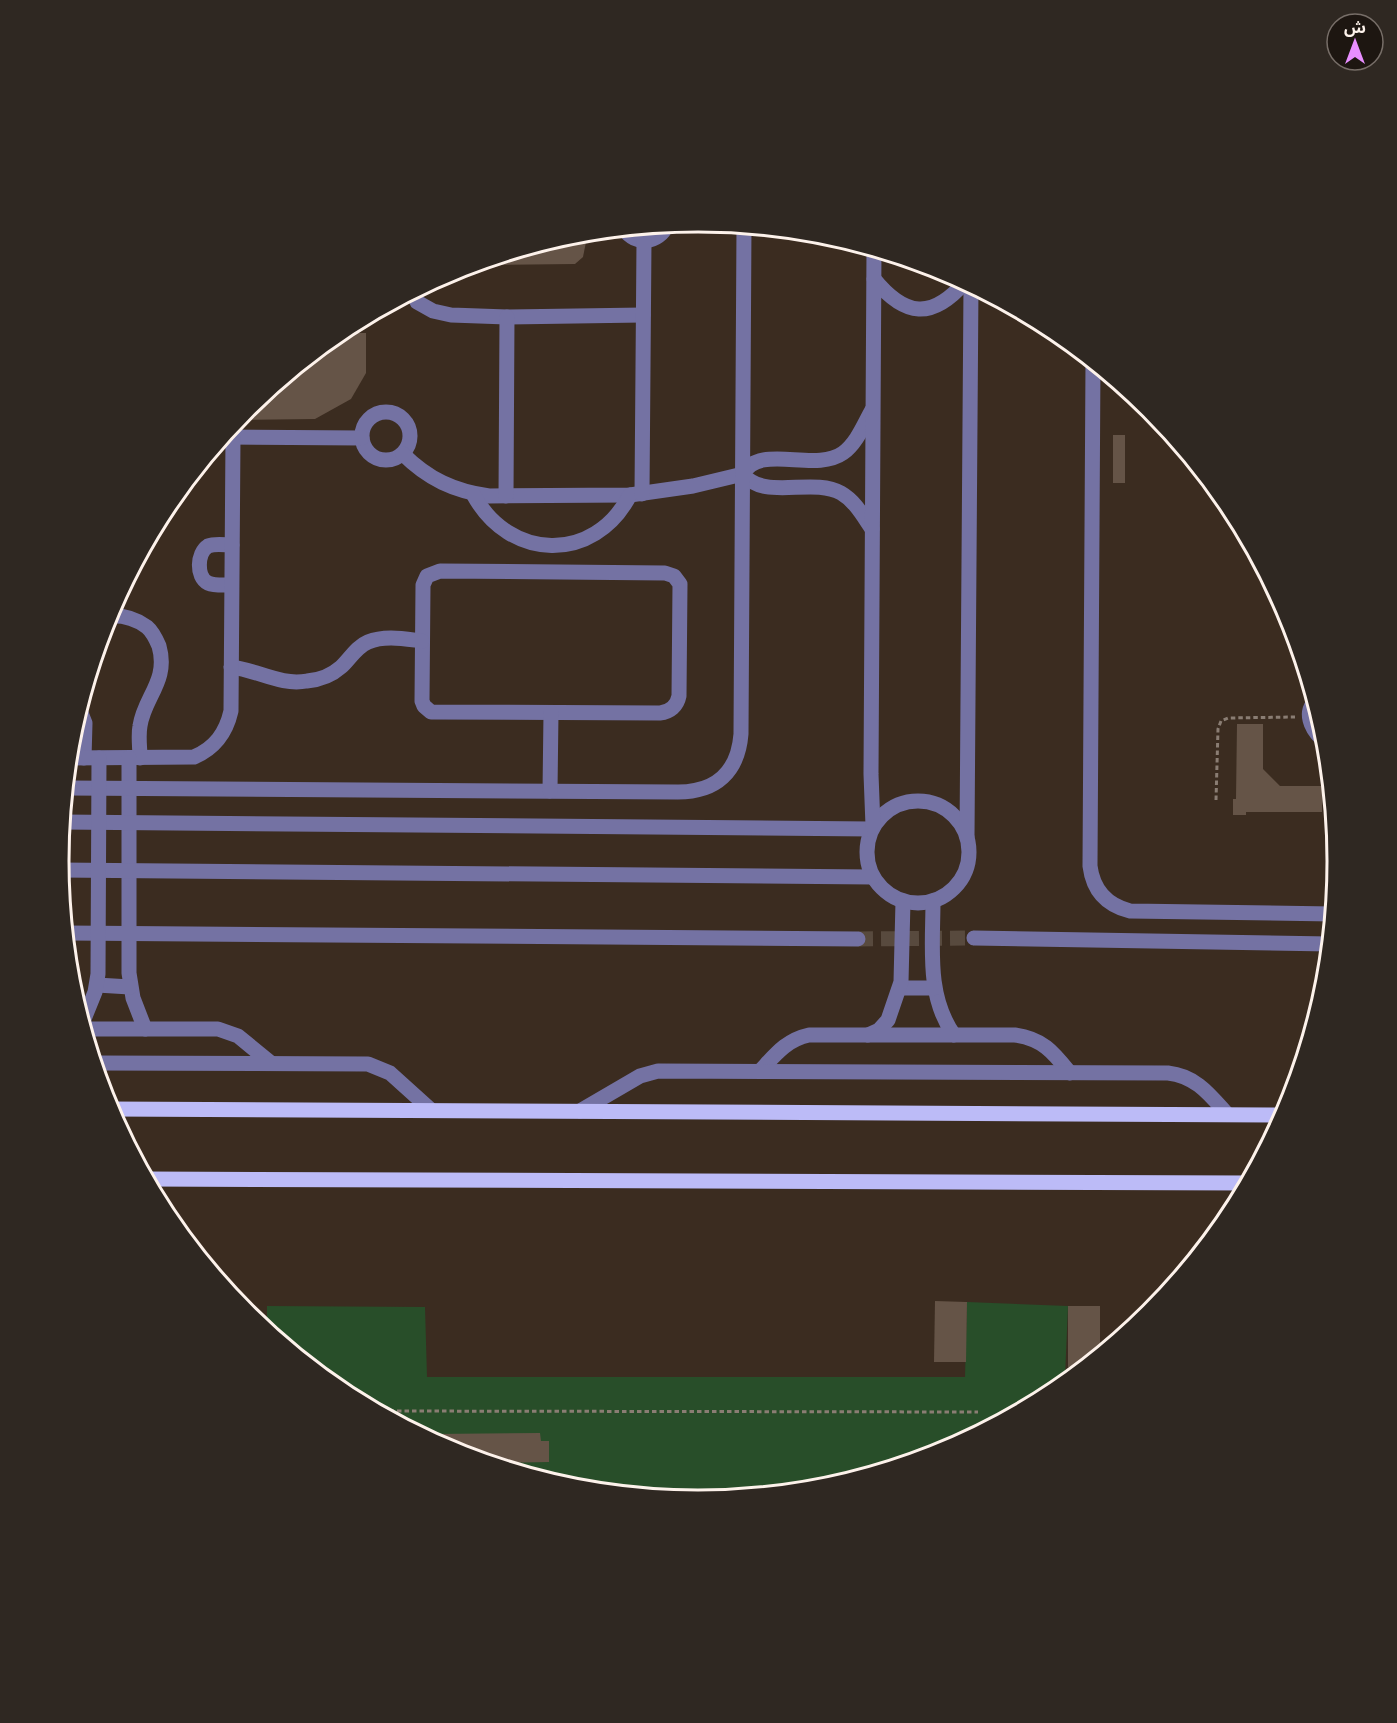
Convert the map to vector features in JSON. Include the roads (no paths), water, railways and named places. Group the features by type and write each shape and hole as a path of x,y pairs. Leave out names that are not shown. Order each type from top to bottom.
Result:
{"main road":[{"path":"120,1109 1274,1115"},
{"path":"155,1179 1240,1183"}],"street":[{"path":"630,236 644,241 657,238 662,233"},
{"path":"73,788 692,792 705,789 717,782 728,772 735,761 740,748 741,734 744,233"},
{"path":"473,494 488,517 509,534 522,540 549,546 574,543 598,533 636,494 644,241"},
{"path":"873,827 870,791 874,257"},
{"path":"874,279 897,303 919,309 941,304 959,289"},
{"path":"967,837 961,824 951,813 938,805 924,801 909,801 883,814 873,827 867,840 868,866 880,887 891,896 913,903 933,901 950,891 963,876 968,863 971,294"},
{"path":"417,302 442,314 643,315"},
{"path":"506,496 507,316"},
{"path":"1093,371 1090,866 1094,884 1112,904 1130,911 1326,914"},
{"path":"403,454 414,465 442,483 473,494 506,496 636,494 693,486 743,474 749,465 758,460 826,461 842,454 854,443 873,407"},
{"path":"384,412 399,415 409,426 411,434 408,448 403,454 391,460 377,459 366,451 362,438 366,423 370,418 384,412"},
{"path":"233,437 362,438"},
{"path":"84,758 194,757 203,753 220,738 229,721 231,711 232,545 228,443"},
{"path":"807,461 802,477 807,487"},
{"path":"743,474 747,480 760,486 825,487 849,498 872,529"},
{"path":"231,585 213,585 206,582 200,571 200,559 207,547 232,545"},
{"path":"549,546 549,572"},
{"path":"440,572 549,572 665,573 674,576 680,584 679,696 673,708 660,713 551,713 431,712 424,706 422,701 422,641 424,580 431,573 440,572"},
{"path":"119,616 143,624 156,638 161,658 160,675 140,724 129,788 130,987 145,1029"},
{"path":"231,667 247,669 285,682 309,681 322,678 339,668 366,643 384,638 422,641"},
{"path":"1310,711 1309,717 1314,730"},
{"path":"550,791 551,713"},
{"path":"85,721 84,758 99,788 99,934 96,985 87,1010"},
{"path":"70,822 873,827"},
{"path":"69,870 873,877"},
{"path":"868,1035 879,1030 888,1020 900,988 903,901"},
{"path":"933,901 934,988 946,1023 954,1035"},
{"path":"73,933 858,939"},
{"path":"974,938 1323,944"},
{"path":"96,985 130,987"},
{"path":"900,988 934,988"},
{"path":"92,1029 207,1029 229,1032 246,1041 271,1063"},
{"path":"760,1071 782,1047 799,1037 819,1035 1015,1035 1041,1042 1071,1072"},
{"path":"102,1063 361,1064 375,1066 390,1073 431,1110"},
{"path":"580,1111 632,1080 658,1071 1071,1072 1181,1074 1202,1085 1227,1114"}],"tunnel":[{"path":"858,939 974,938"}]}
